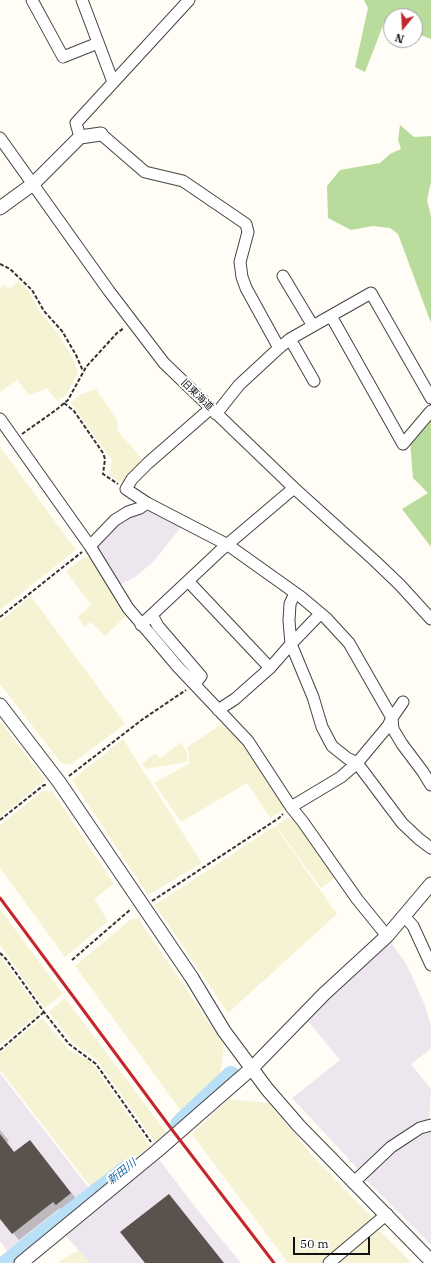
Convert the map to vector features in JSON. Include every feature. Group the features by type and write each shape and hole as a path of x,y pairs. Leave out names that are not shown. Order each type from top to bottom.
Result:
{"street":[{"path":"32,0 63,57 98,42"},
{"path":"82,0 113,82"},
{"path":"80,137 76,123 189,0"},
{"path":"0,208 33,184 80,137 101,134 145,172 183,181 246,224 248,232 240,262 242,278 279,348"},
{"name":"旧東海道","path":"0,138 132,322 164,363 213,412 375,561 400,585 431,619"},
{"path":"283,276 313,326"},
{"path":"431,398 371,293 290,339 239,385 213,412 148,463 132,479 126,489 147,503 228,545 295,593 320,614 349,643 392,718 393,729 431,784"},
{"path":"331,316 403,444 431,411"},
{"path":"290,339 314,381"},
{"path":"0,419 90,546 128,608 141,625 248,741 291,807 304,822 357,898 388,936"},
{"path":"141,625 228,545 294,488"},
{"path":"90,546 115,520 147,503"},
{"path":"188,581 270,668"},
{"path":"295,593 290,604 289,621 291,644 314,697 322,727 332,746 347,758 357,763 402,823 418,839 431,848"},
{"path":"152,614 158,626 201,676 195,684"},
{"path":"218,710 235,699 270,668 320,614"},
{"path":"291,807 341,777 357,763 388,726 403,702"},
{"path":"0,705 59,782 192,978 224,1031 267,1089 299,1126 353,1183 387,1214 431,1261"},
{"path":"21,1263 157,1151 252,1068 324,994 388,936 431,884"},
{"path":"404,916 413,926 431,965"},
{"path":"353,1183 392,1147 420,1128 431,1125"},
{"path":"329,1263 387,1214"}],"path":[{"path":"0,264 10,269 32,290 44,311 62,331 76,355 83,371"},
{"path":"15,439 68,400 86,367 117,333 132,322"},
{"path":"64,403 74,411 103,453 105,459 103,474 126,489"},
{"path":"0,617 90,546"},
{"path":"0,820 44,785 59,782 71,776 144,719 195,684"},
{"path":"72,960 132,908 143,906 157,898 272,822 291,807"},
{"path":"0,953 69,1044 96,1064 157,1151"},
{"path":"0,1050 44,1012"}],"shaded area":[{"path":"19,281 29,292 41,313 59,335 73,358 78,373 66,395 57,401 47,388 29,395 17,380 0,392 0,290 2,284 10,289"},
{"path":"96,389 118,422 117,430 145,462 126,485 109,475 112,460 71,403 79,395"},
{"path":"0,447 76,550 0,610"},
{"path":"153,510 183,525 153,562 135,577 119,585 94,546 119,520 129,515"},
{"path":"90,557 127,615 105,636 91,622 84,627 78,617 91,605 66,571 83,558"},
{"path":"31,596 125,724 70,765 61,763 0,684 0,621"},
{"path":"0,721 45,780 0,817"},
{"path":"222,724 246,747 284,805 283,810 270,818 247,783 181,822 154,783 190,763 187,747"},
{"path":"123,739 202,863 148,895 72,780"},
{"path":"182,742 187,754 186,762 146,769 142,764 155,753 160,758"},
{"path":"42,791 52,791 114,884 94,899 108,921 65,957 0,868 0,825"},
{"path":"287,818 293,819 337,877 321,888 276,826"},
{"path":"275,826 337,914 228,1013 155,905"},
{"path":"0,909 63,994 44,1008 0,945"},
{"path":"138,918 224,1045 220,1078 181,1111 75,966 130,920"},
{"path":"390,941 407,965 426,1008 431,1026 431,1049 411,1064 431,1089 429,1120 418,1124 359,1170 292,1098 340,1060 307,1020"},
{"path":"0,956 40,1011 0,1045"},
{"path":"65,998 166,1132 155,1142 97,1060 74,1044 49,1012"},
{"path":"42,1018 69,1050 91,1062 150,1146 94,1191 0,1070 0,1053"},
{"path":"0,1073 92,1192 11,1256 0,1241"},
{"path":"229,1099 268,1103 315,1159 375,1220 322,1263 288,1263 192,1134"},
{"path":"431,1130 431,1245 364,1178 393,1152"},
{"path":"157,1157 241,1263 90,1263 66,1236"},
{"path":"379,1230 412,1263 338,1263"},
{"path":"79,1250 90,1263 57,1263 58,1262"}],"green space":[{"path":"364,0 431,0 431,39 423,36 423,8 383,8 383,26 365,72 355,67 368,8"},
{"path":"400,125 414,137 431,136 431,182 427,200 431,216 431,323 398,234 390,228 373,226 351,230 328,218 327,186 340,170 380,163 390,154 401,149 398,140"},
{"path":"431,419 431,547 402,509 428,493 413,478 410,441"}],"building":[{"path":"0,1134 14,1152 30,1140 71,1193 56,1205 53,1202 12,1234 0,1219"},
{"path":"169,1194 224,1263 145,1263 120,1232"}],"waterway":[{"name":"新田川","path":"179,1124 231,1075"},
{"name":"新田川","path":"7,1263 125,1170"}],"railway":[{"path":"0,898 173,1131 274,1263"}]}
